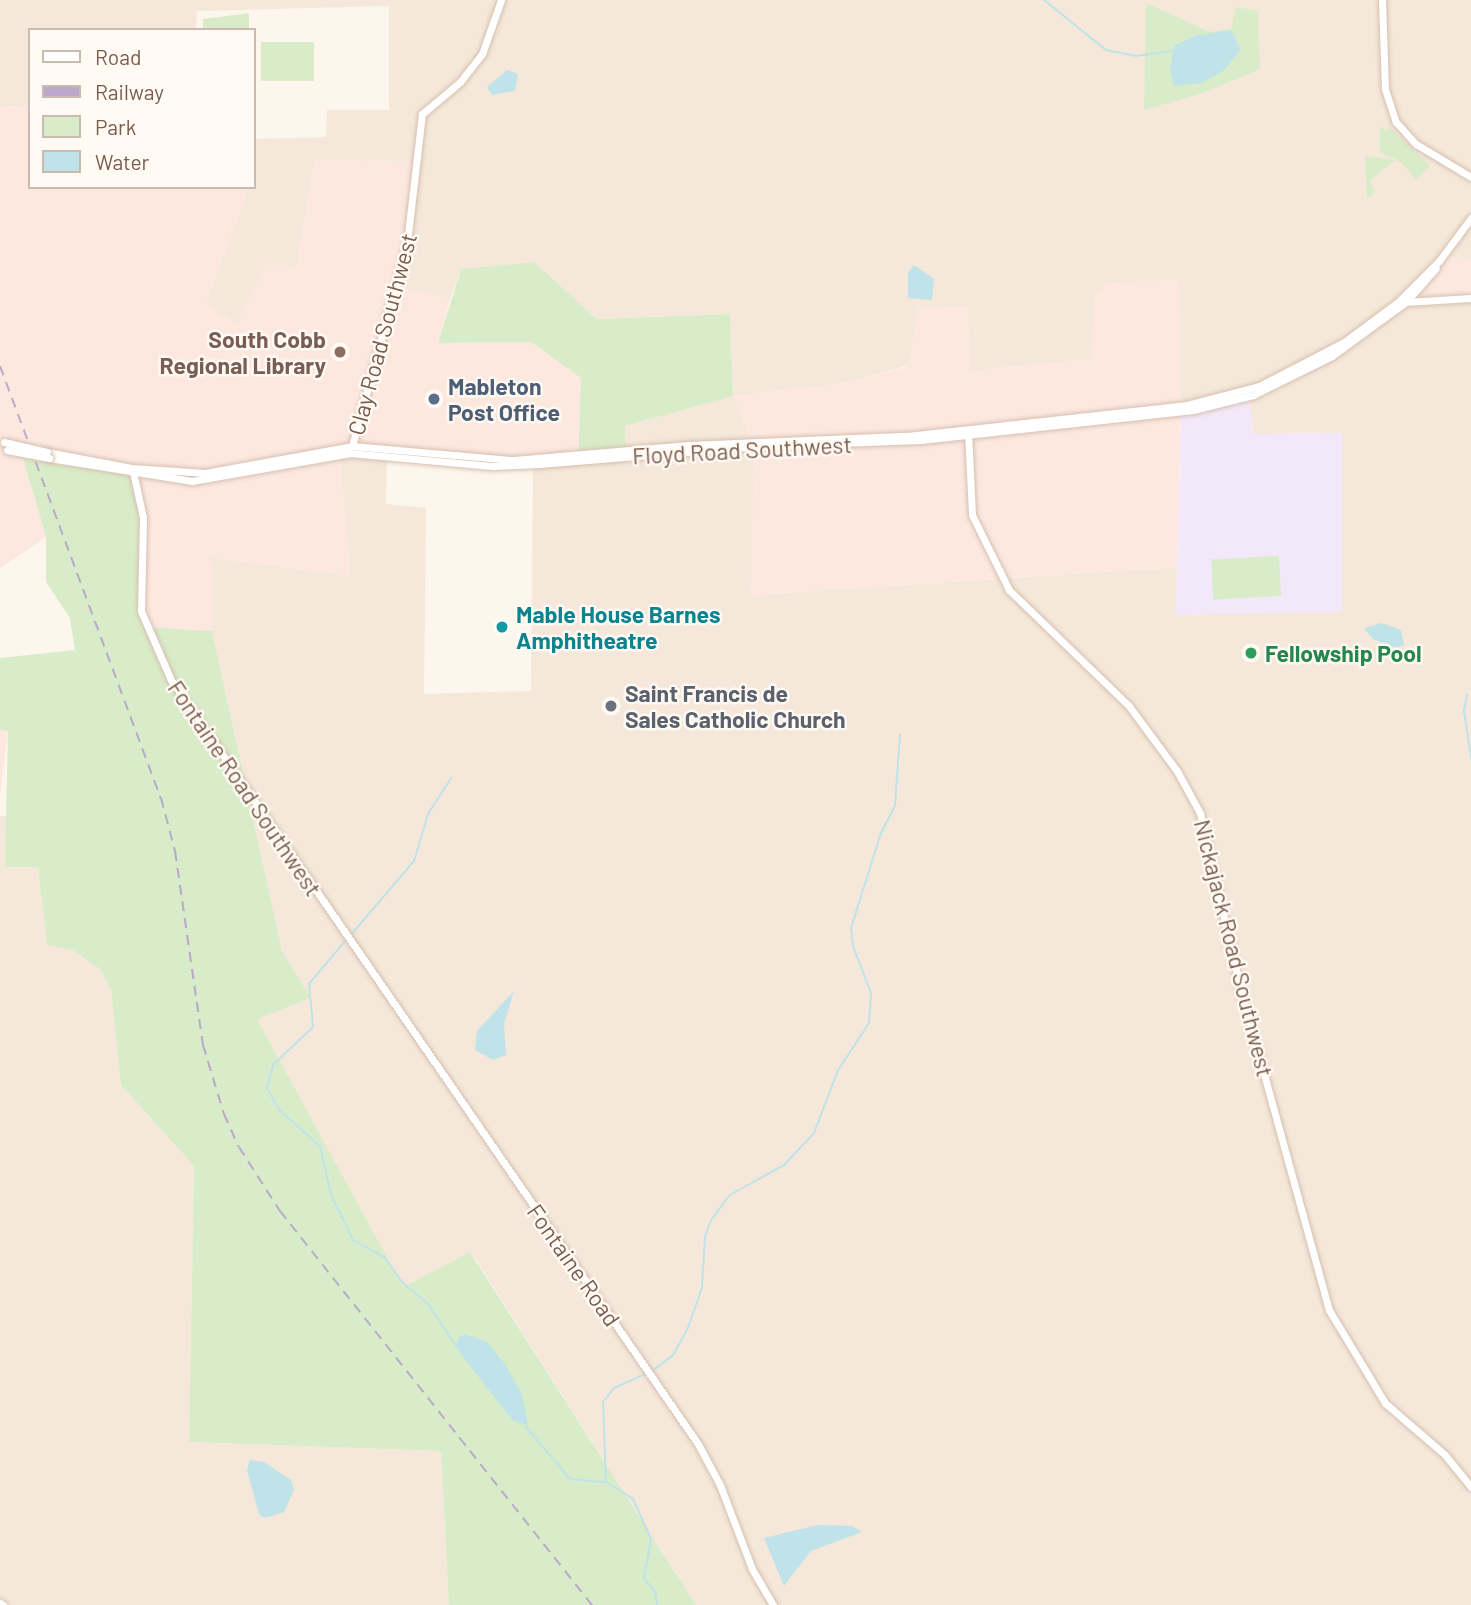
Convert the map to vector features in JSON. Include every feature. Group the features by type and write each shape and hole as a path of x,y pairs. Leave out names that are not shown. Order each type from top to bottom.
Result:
{"main road":[{"name":"Clay Road Southwest","path":"352,446 407,243 414,150 422,114 460,82 482,54 501,0"},
{"path":"1382,0 1385,89 1396,122 1416,144 1471,177"},
{"name":"Floyd Road Southwest","path":"133,472 209,472 352,446 513,460 968,433 1224,398 1307,363 1402,302 1423,286 1471,218"},
{"name":"Floyd Road Southwest","path":"3,445 133,472 204,480 350,453 512,466 968,433 1193,410 1236,401 1332,356 1387,318 1439,261"},
{"path":"1423,286 1423,296 1441,299"},
{"path":"1402,302 1471,298"},
{"path":"1387,318 1425,301"},
{"name":"Nickajack Road Southwest","path":"968,433 972,514 1009,590 1129,706 1177,771 1200,813 1240,987 1329,1310 1385,1403 1445,1455 1471,1487"},
{"name":"Fontaine Road Southwest","path":"133,472 143,517 141,611 149,636 192,715 349,939"},
{"name":"Fontaine Road","path":"349,939 698,1444 720,1485 752,1569 773,1605"}],"shaded area":[{"path":"0,0 1471,0 1471,258 1444,257 1471,298 1471,1605 696,1605 471,1252 403,1288 256,1019 311,998 282,951 212,631 211,557 350,576 339,451 387,453 386,504 426,508 424,694 531,691 533,463 626,458 625,426 733,396 730,314 597,319 534,262 461,269 450,299 396,286 411,162 315,160 297,267 251,297 236,325 205,304 248,189 256,189 256,139 326,137 327,110 389,110 389,6 197,11 196,28 28,28 28,107 0,106","holes":["1094,298 1180,387 1181,411 1249,399 1253,434 1342,433 1342,611 1176,615 1177,567 752,595 754,447 734,396 847,383 909,365 970,371 1093,359"]},
{"path":"0,106 28,107 28,189 248,189 206,304 236,325 267,264 297,266 315,160 411,162 414,226 401,253 396,286 450,299 438,343 531,342 581,378 578,462 479,464 340,451 350,576 211,557 212,631 147,627 23,458 46,537 0,568"},
{"path":"1444,257 1471,258 1471,298 1405,300"},
{"path":"1179,280 1181,411 1177,567 751,595 754,447 733,396 847,383 909,366 918,307 968,306 970,371 1092,359 1094,298 1108,282"},
{"path":"1249,399 1253,434 1342,433 1342,612 1176,615 1181,411"},
{"path":"0,730 8,731 0,796"},
{"path":"0,816 9,816 5,867 38,866 47,945 72,950 100,969 111,990 121,1085 194,1166 189,1442 441,1451 449,1605 0,1605"}],"green space":[{"path":"1146,3 1210,32 1231,29 1236,7 1258,11 1260,69 1203,93 1144,110"},
{"path":"249,13 249,28 203,28 203,19"},
{"path":"261,42 314,42 314,81 261,81"},
{"path":"1380,126 1387,131 1388,126 1430,166 1416,180 1401,162 1380,152"},
{"path":"1365,156 1395,160 1369,181 1376,192 1367,198"},
{"path":"534,262 597,319 730,314 733,396 625,426 626,458 578,462 581,378 531,342 438,343 461,269"},
{"path":"23,458 133,474 139,491 141,597 147,627 212,631 282,951 311,998 257,1019 403,1287 470,1252 696,1605 449,1605 441,1451 189,1442 194,1166 121,1085 111,990 100,969 72,950 47,945 38,867 5,867 8,731 0,730 0,658 75,650 70,618 46,582 46,537"},
{"path":"1279,556 1281,596 1213,600 1211,560"}],"water":[{"path":"1231,30 1241,50 1223,71 1202,83 1174,86 1170,70 1174,46 1194,36"},
{"path":"507,70 518,74 515,91 492,95 487,87"},
{"path":"914,265 934,279 932,300 908,298 908,273"},
{"path":"1381,623 1401,630 1404,645 1397,648 1373,639 1364,628"},
{"path":"514,991 504,1024 506,1055 493,1060 475,1050 477,1031"},
{"path":"465,1334 487,1342 505,1364 522,1394 528,1425 513,1421 463,1357 457,1347 458,1338"},
{"path":"250,1460 264,1462 291,1480 294,1490 284,1512 265,1518 259,1514 247,1470"},
{"path":"818,1525 852,1526 862,1532 811,1551 784,1586 764,1538"}],"waterway":[{"path":"1044,0 1106,50 1136,56 1172,51"},
{"path":"1467,695 1464,711 1471,758"},
{"path":"652,1371 673,1355 688,1328 702,1287 705,1237 711,1220 730,1195 784,1165 814,1133 838,1070 869,1023 871,993 853,946 851,928 881,833 895,805 900,734"},
{"path":"350,936 414,861 428,814 451,778"},
{"path":"346,940 309,984 313,1027 273,1065 267,1088 279,1110 320,1146 331,1195 353,1240 385,1258 403,1283 427,1303 457,1347"},
{"path":"606,1482 603,1402 614,1388 647,1373"},
{"path":"525,1426 570,1479 606,1482 633,1499 651,1539 644,1578 655,1592 657,1605"}],"railway":[{"path":"0,366 161,798 175,851 203,1045 224,1114 239,1147 280,1211 592,1605"}],"place":[{"name":"South Cobb Regional Library","path":"340,352"},
{"name":"Mableton Post Office","path":"434,399"},
{"name":"Mable House Barnes Amphitheatre","path":"502,627"},
{"name":"Fellowship Pool","path":"1251,653"},
{"name":"Saint Francis de Sales Catholic Church","path":"611,706"}]}
